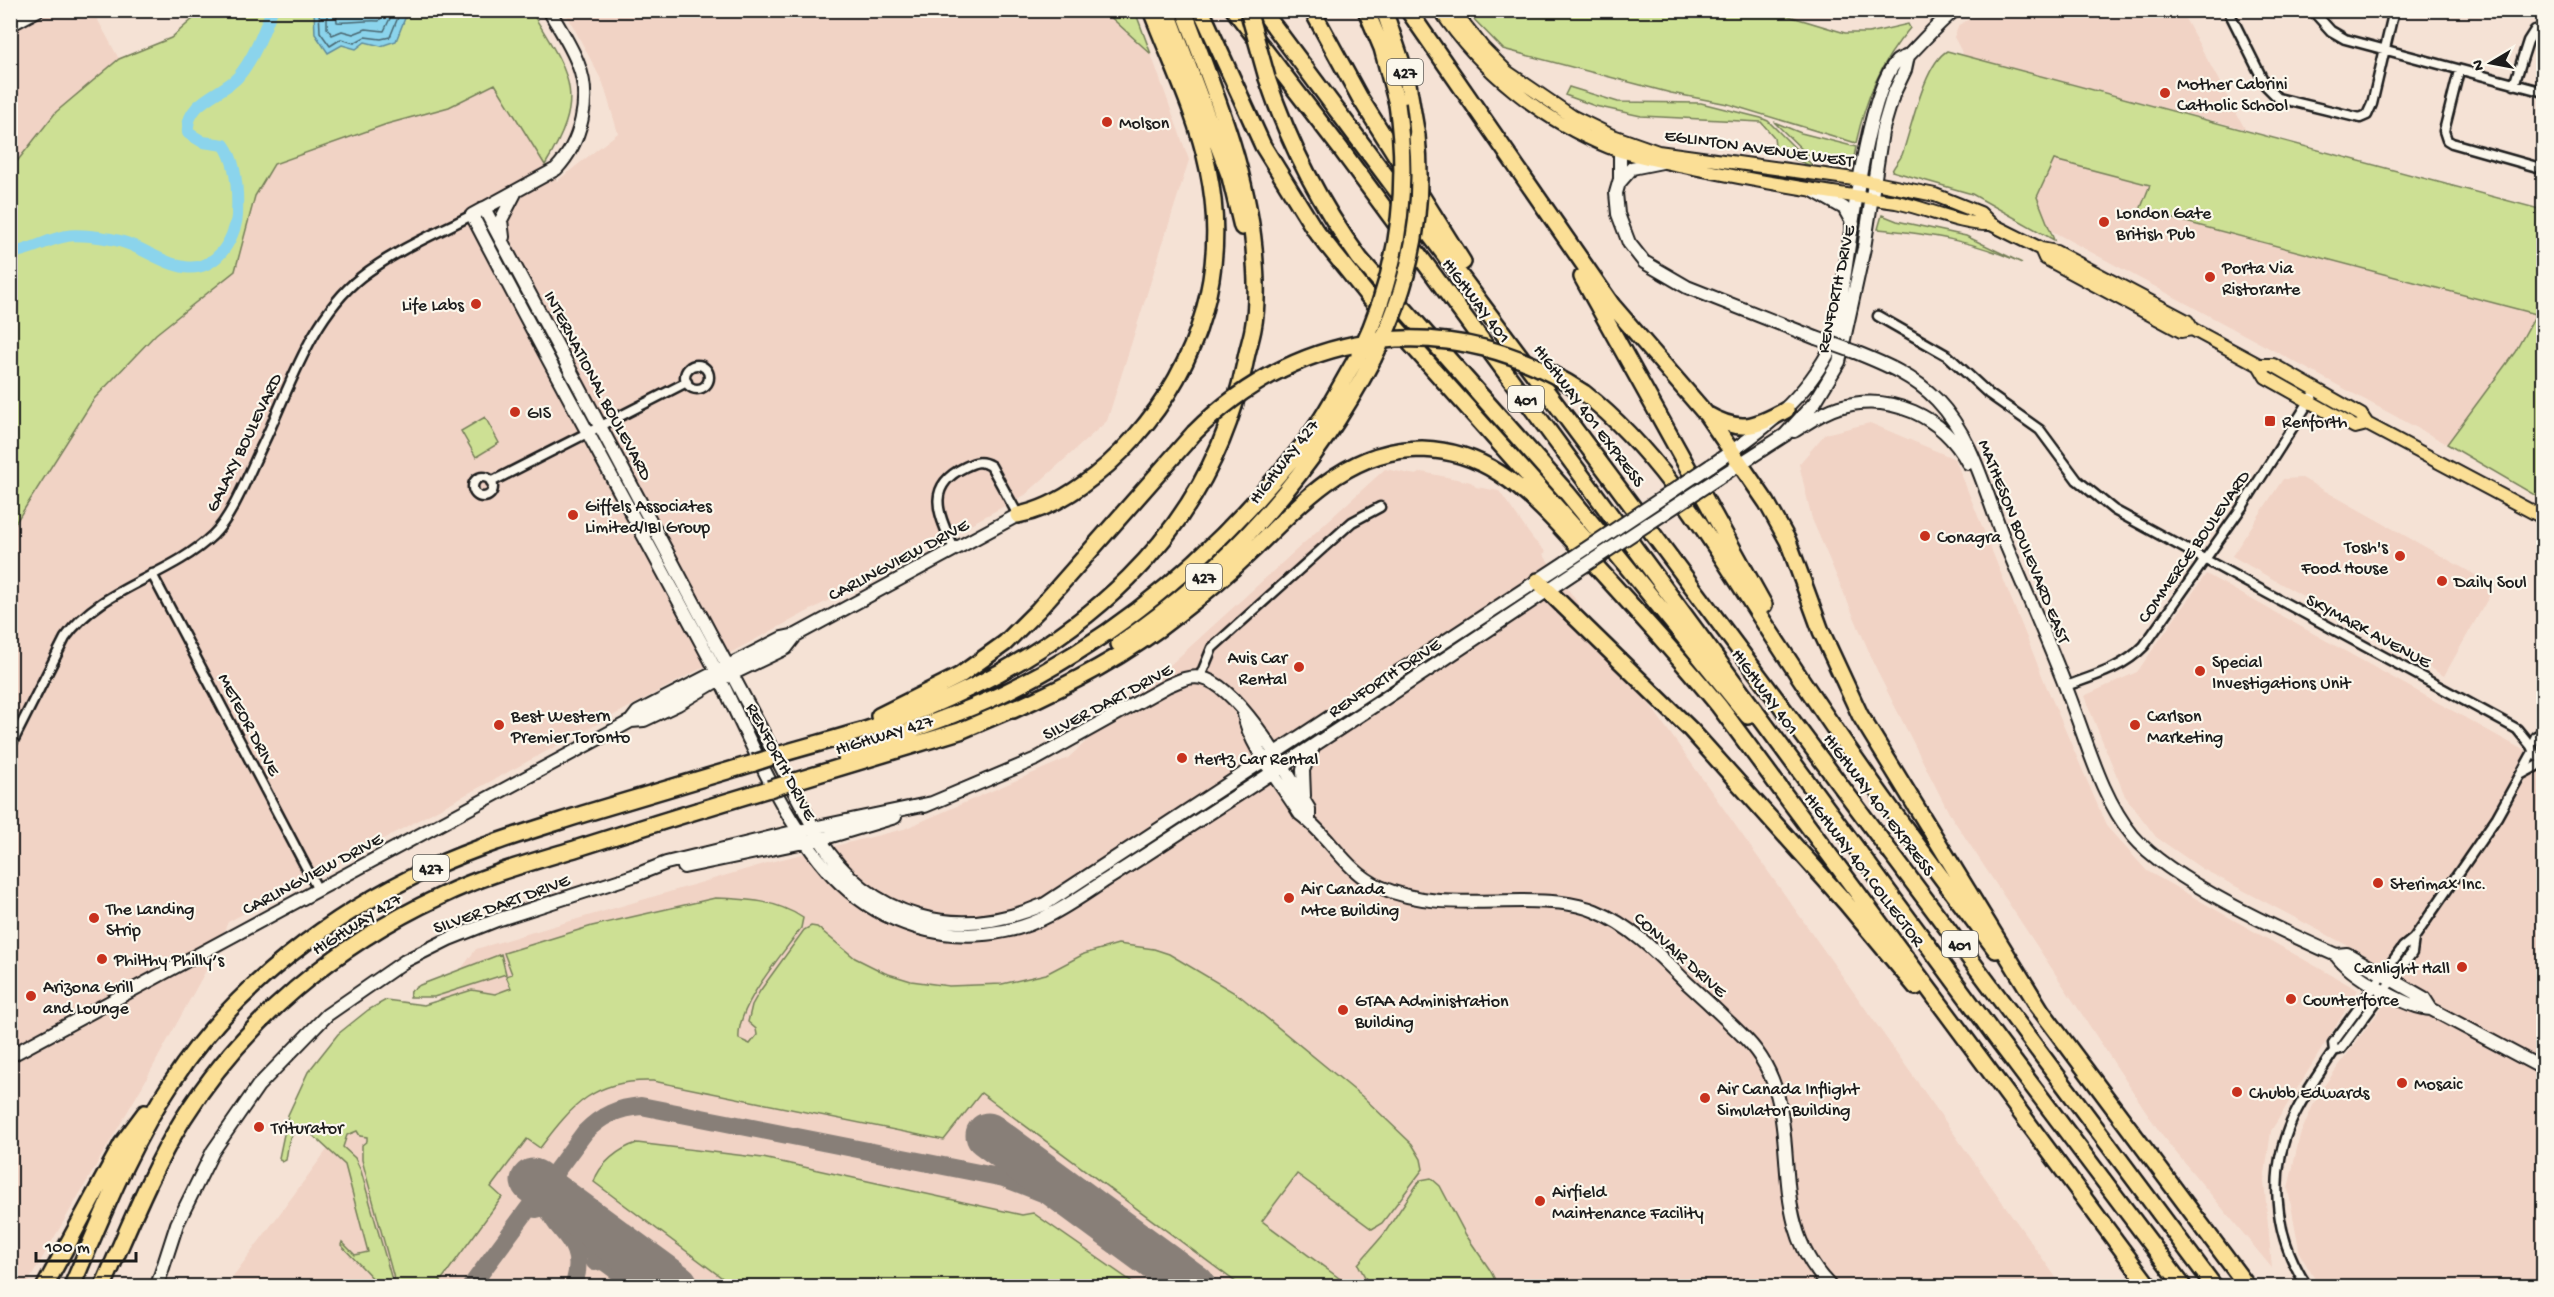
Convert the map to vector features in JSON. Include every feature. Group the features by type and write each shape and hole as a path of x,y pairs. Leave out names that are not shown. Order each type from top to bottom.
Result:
{"highway":[{"path":"1018,515 1028,504 1097,461 1130,430 1170,376 1190,334 1201,300 1208,232 1202,174 1190,133 1142,10"},
{"path":"1018,515 1033,512 1084,483 1125,449 1150,421 1175,383 1204,315 1215,248 1212,188 1203,148 1151,10"},
{"path":"1167,10 1216,136 1234,194 1244,239 1247,268 1246,359"},
{"name":"HIGHWAY 427","path":"72,1287 118,1182 172,1081 218,1022 278,964 331,925 378,896 433,867 499,841 900,718 970,688 1046,644 1087,615 1150,557 1198,491 1232,417 1254,326 1254,249 1246,193 1227,126 1184,10"},
{"path":"1201,10 1263,146 1287,189 1322,239 1368,296 1587,540 1642,607 1675,652"},
{"name":"HIGHWAY 401","path":"1234,10 1327,130 1814,790"},
{"path":"1248,10 1283,125 1327,211 1356,253 1378,281 1568,494 1750,719 1814,790"},
{"name":"HIGHWAY 401","path":"1263,10 1514,346"},
{"path":"1312,10 1360,98 1514,346"},
{"path":"799,780 864,749 969,709 1045,672 1149,603 1189,570 1280,473 1319,422 1359,354 1386,289 1401,220 1403,174 1397,104 1382,48 1366,10"},
{"name":"HIGHWAY 427","path":"103,1287 172,1138 219,1069 285,998 348,948 407,912 473,883 944,736 1013,710 1131,636 1231,552 1306,468 1353,398 1392,321 1411,261 1420,199 1418,135 1407,78 1384,10"},
{"path":"1408,10 1612,305 1706,414 1778,522 1834,662 1869,732 2042,1012"},
{"path":"1521,176 1595,299 1831,722"},
{"path":"807,747 932,692 992,653 1038,610 1194,433 1236,396 1284,367 1318,353 1372,340 1428,339 1483,347 1536,365 1584,393 1616,420 1647,454 1691,510 1831,722"},
{"name":"HIGHWAY 401 EXPRESS","path":"1514,346 2214,1287"},
{"path":"1706,414 1730,425 1747,426 1759,424 1786,410"},
{"path":"1013,710 1085,677 1175,617 1331,478 1368,457 1409,449 1430,449 1465,456 1483,464 1516,485 1553,520 1675,652"},
{"path":"1543,586 1714,755 1846,903 1989,1072"},
{"name":"HIGHWAY 401 COLLECTOR","path":"1675,652 1733,725 2148,1287"},
{"name":"401","path":"1831,722 1893,813 2247,1287"},
{"name":"401","path":"1814,790 2183,1287"},
{"path":"45,1287 122,1144 172,1081"},
{"path":"112,1287 145,1194"}],"main road":[{"path":"10,25 38,10"},
{"path":"472,215 556,169 564,160 582,119 584,100 579,66 549,10"},
{"name":"EGLINTON AVENUE WEST","path":"1440,10 1456,33 1498,76 1569,127 1664,161 1742,178 1768,182 1780,177 1874,190 1935,195 1980,213 1991,224 2041,249 2044,258 2181,331 2192,328 2259,365 2273,365 2361,415 2367,424 2544,518"},
{"name":"EGLINTON AVENUE WEST","path":"1453,10 1483,48 1507,72 1615,143 1745,165 1814,191 1859,188"},
{"name":"RENFORTH DRIVE","path":"723,673 816,833 845,873 883,902 922,918 939,921 992,921 1022,914 1070,890 1270,757 1543,586 1575,572 1718,478 1734,458 1786,410 1815,375 1834,342 1859,188 1882,89 1898,61 1908,56 1926,34 1955,10"},
{"name":"RENFORTH DRIVE","path":"723,673 801,836 837,880 874,910 893,920 938,933 963,934 1006,931 1052,915 1279,771 1543,586 1566,562 1710,466 1785,435 1815,402 1839,362 1864,249 1887,113 1905,70 1908,56"},
{"name":"MATHESON BOULEVARD EAST","path":"1615,143 1620,179 1616,187 1618,214 1629,243 1644,262 1687,288 1897,369 1937,400 1957,426 1973,456 1999,528 2066,686 2112,805 2143,847 2195,883 2336,955 2347,954 2383,982 2424,999 2432,1009 2544,1069"},
{"path":"1616,187 1632,168 1664,161"},
{"path":"504,244 501,220 504,209 512,195 522,187"},
{"path":"1814,191 1844,208 1853,224"},
{"name":"INTERNATIONAL BOULEVARD","path":"484,208 595,430 723,673"},
{"name":"INTERNATIONAL BOULEVARD","path":"472,215 595,430"},
{"name":"EGLINTON AVENUE WEST","path":"2259,365 2266,377 2309,402 2355,427 2367,424"},
{"path":"1785,435 1814,417 1838,407 1872,402 1909,410 1931,420 1961,450 1999,528"},
{"name":"CARLINGVIEW DRIVE","path":"10,1056 631,721 644,720 723,673 786,648 796,635 1018,515"},
{"name":"CONVAIR DRIVE","path":"1200,677 1228,694 1244,714 1246,725 1309,809 1309,820"},
{"name":"SILVER DART DRIVE","path":"157,1287 177,1224 213,1151 258,1086 327,1015 405,961 449,939 497,920 633,876 932,803 1036,759 1167,686 1187,678 1200,677"},
{"path":"1304,802 1303,770 1313,746"},
{"name":"CONVAIR DRIVE","path":"1279,771 1300,814 1309,820 1336,853 1355,871 1381,888 1433,901 1524,901 1571,904 1608,916 1633,932 1748,1041 1769,1071 1780,1104 1789,1202 1794,1227 1806,1255 1830,1287"}],"street":[{"path":"2228,10 2271,92 2284,100 2361,118 2367,115 2386,49 2394,10"},
{"path":"2312,10 2337,35 2459,71 2544,92"},
{"path":"2514,85 2528,41 2535,30"},
{"path":"2459,71 2444,131 2447,140 2544,170"},
{"name":"GALAXY BOULEVARD","path":"10,747 73,626 99,603 179,560 214,534 250,473 318,328 341,298 360,279 381,264 472,215"},
{"name":"SKYMARK AVENUE","path":"1878,316 1948,356 1989,394 2040,430 2077,480 2114,510 2517,729 2542,733"},
{"path":"491,482 687,382"},
{"name":"COMMERCE BOULEVARD","path":"2066,686 2103,673 2135,656 2242,507 2316,390"},
{"path":"954,549 937,509 942,487 953,473 977,461 985,462 991,466 1018,515"},
{"name":"SILVER DART DRIVE","path":"1200,677 1212,648 1352,522 1380,507"},
{"name":"METEOR DRIVE","path":"152,574 318,890"},
{"name":"SKYMARK AVENUE","path":"2517,729 2544,761"},
{"path":"2307,1287 2288,1251 2282,1230 2277,1187 2278,1161 2296,1110 2334,1051 2333,1043 2383,982 2412,953 2414,938 2486,833 2522,775 2532,749 2542,733"},
{"path":"2522,775 2544,761"}],"shaded area":[{"path":"11,11 93,11 119,59 56,112 11,169"},
{"path":"565,11 1104,11 1151,54 1189,160 1107,421 1025,495 228,922 210,963 143,1085 26,1286 10,1286 10,530 94,399 156,334 235,271 255,196 274,164 387,124 449,107 495,84 557,181 618,133 603,83"},
{"name":"Mother Cabrini Catholic School","path":"1983,11 2181,11 2245,129 1964,56 1954,37 1959,25"},
{"path":"2053,160 2150,185 2141,210 2536,314 2515,352 2447,444 2050,230 2037,197"},
{"path":"1870,423 1955,459 2045,683 2107,827 2147,871 2358,990 2271,1131 2264,1181 2272,1268 2163,1137 1949,813 1879,675 1812,519 1799,464 1825,434"},
{"path":"1385,469 1416,475 1422,472 1471,482 1476,487 1499,491 1533,539 1546,552 1543,554 2062,1286 226,1286 476,949 774,861 904,829 1068,758"},
{"path":"2302,478 2495,586 2444,676 2232,556 2283,479"},
{"path":"2206,574 2543,761 2543,1286 2319,1286 2300,1254 2288,1189 2300,1135 2318,1094 2405,976 2201,868 2156,837 2125,796 2084,696 2137,672"}],"green space":[{"path":"1769,10 1845,33 1869,33 1908,24 1910,28 1882,68 1864,111 1856,143 1728,104 1671,93 1503,49 1466,11"},
{"path":"202,11 531,11 564,69 569,86 570,102 566,120 545,165 495,84 449,107 387,124 274,164 255,196 235,271 156,334 94,399 11,530 11,169 56,112 119,59 171,38"},
{"path":"1104,11 1135,11 1151,54"},
{"path":"1947,51 2543,210 2543,500 2447,444 2515,352 2536,314 2140,210 2150,185 2054,160 2037,197 2054,240 1972,194 1892,171 1902,155 1925,83 1939,58"},
{"path":"1569,87 1618,102 1701,103 1761,118 1768,121 1814,167 1776,152 1774,137 1761,122 1641,116 1595,106 1565,95"},
{"path":"1774,122 1801,133 1856,147 1852,167 1813,160"},
{"path":"1882,215 1897,221 1966,236 2022,263 1969,244 1916,233 1878,229"},
{"path":"485,417 499,443 476,457 461,431"},
{"path":"715,898 772,904 803,918 801,928 762,981 745,1011 739,1039 750,1044 757,1035 756,1029 748,1022 752,1005 804,930 811,926 817,927 855,958 885,973 911,981 949,986 1002,984 1046,974 1084,954 1118,944 1154,949 1169,954 1240,996 1364,1098 1412,1144 1421,1159 1423,1169 1382,1223 1372,1229 1297,1174 1262,1221 1343,1281 1346,1286 1241,1286 981,1093 944,1140 653,1081 633,1081 616,1084 587,1097 563,1119 540,1148 527,1139 491,1187 502,1197 437,1286 396,1286 362,1160 362,1145 367,1141 367,1137 360,1136 357,1131 347,1135 343,1147 355,1158 361,1171 392,1280 392,1286 380,1286 341,1245 342,1242 355,1255 368,1252 345,1165 307,1130 296,1128 289,1141 286,1160 282,1162 279,1158 288,1115 308,1072 338,1034 368,1010 386,1000 424,1005 472,990 495,994 511,988 506,976 512,974 504,953 592,926"},
{"path":"501,954 506,974 434,997 410,997 411,991 420,985"},
{"path":"637,1143 763,1158 1022,1215 1033,1213 1138,1286 733,1286 594,1182 605,1163 624,1149"},
{"path":"1431,1178 1440,1186 1466,1235 1498,1286 1365,1286 1366,1279 1358,1264 1384,1234 1421,1180"}],"water":[{"path":"314,10 407,10 407,13 396,41 381,46 365,42 356,49 342,45 328,53 315,34"}],"waterway":[{"path":"10,253 70,235 113,239 162,260 186,267 198,267 210,262 221,253 234,231 237,216 236,179 232,161 224,145 203,142 188,133 189,122 192,113 206,99 231,83 244,70 258,45 272,10"}],"taxiway":[{"path":"471,1286 585,1132 611,1113 641,1106 1004,1178 1068,1203 1157,1260"},
{"path":"550,1181 547,1198 549,1210 554,1221 575,1250 578,1264 575,1281"},
{"path":"536,1209 552,1205 571,1208"},
{"path":"571,1237 625,1277 657,1286"},
{"path":"595,1262 620,1257 648,1266"}],"runway":[{"path":"988,1135 1193,1286"},
{"path":"533,1181 676,1286"}],"place":[{"name":"Mother Cabrini Catholic School","path":"2165,93"},
{"name":"Molson","path":"1107,122"},
{"name":"London Gate British Pub","path":"2104,222"},
{"name":"Porta Via Ristorante","path":"2210,277"},
{"name":"Life Labs","path":"476,304"},
{"name":"GIS","path":"515,412"},
{"name":"Renforth","path":"2270,421"},
{"name":"Giffels Associates Limited/IBI Group","path":"573,515"},
{"name":"Conagra","path":"1925,536"},
{"name":"Tosh's Food House","path":"2400,556"},
{"name":"Daily Soul","path":"2442,581"},
{"name":"Avis Car Rental","path":"1299,667"},
{"name":"Special Investigations Unit","path":"2200,671"},
{"name":"Best Western Premier Toronto","path":"499,725"},
{"name":"Carlson Marketing","path":"2135,725"},
{"name":"Hertz Car Rental","path":"1182,758"},
{"name":"Sterimax Inc.","path":"2378,883"},
{"name":"Air Canada Mtce Building","path":"1289,898"},
{"name":"The Landing Strip","path":"94,918"},
{"name":"Philthy Philly’s","path":"102,959"},
{"name":"Canlight Hall","path":"2462,967"},
{"name":"Arizona Grill and Lounge","path":"31,996"},
{"name":"Counterforce","path":"2291,999"},
{"name":"GTAA Administration Building","path":"1343,1010"},
{"name":"Mosaic","path":"2402,1083"},
{"name":"Chubb Edwards","path":"2237,1092"},
{"name":"Air Canada Inflight Simulator Building","path":"1705,1098"},
{"name":"Triturator","path":"259,1127"},
{"name":"Airfield Maintenance Facility","path":"1540,1201"}]}
